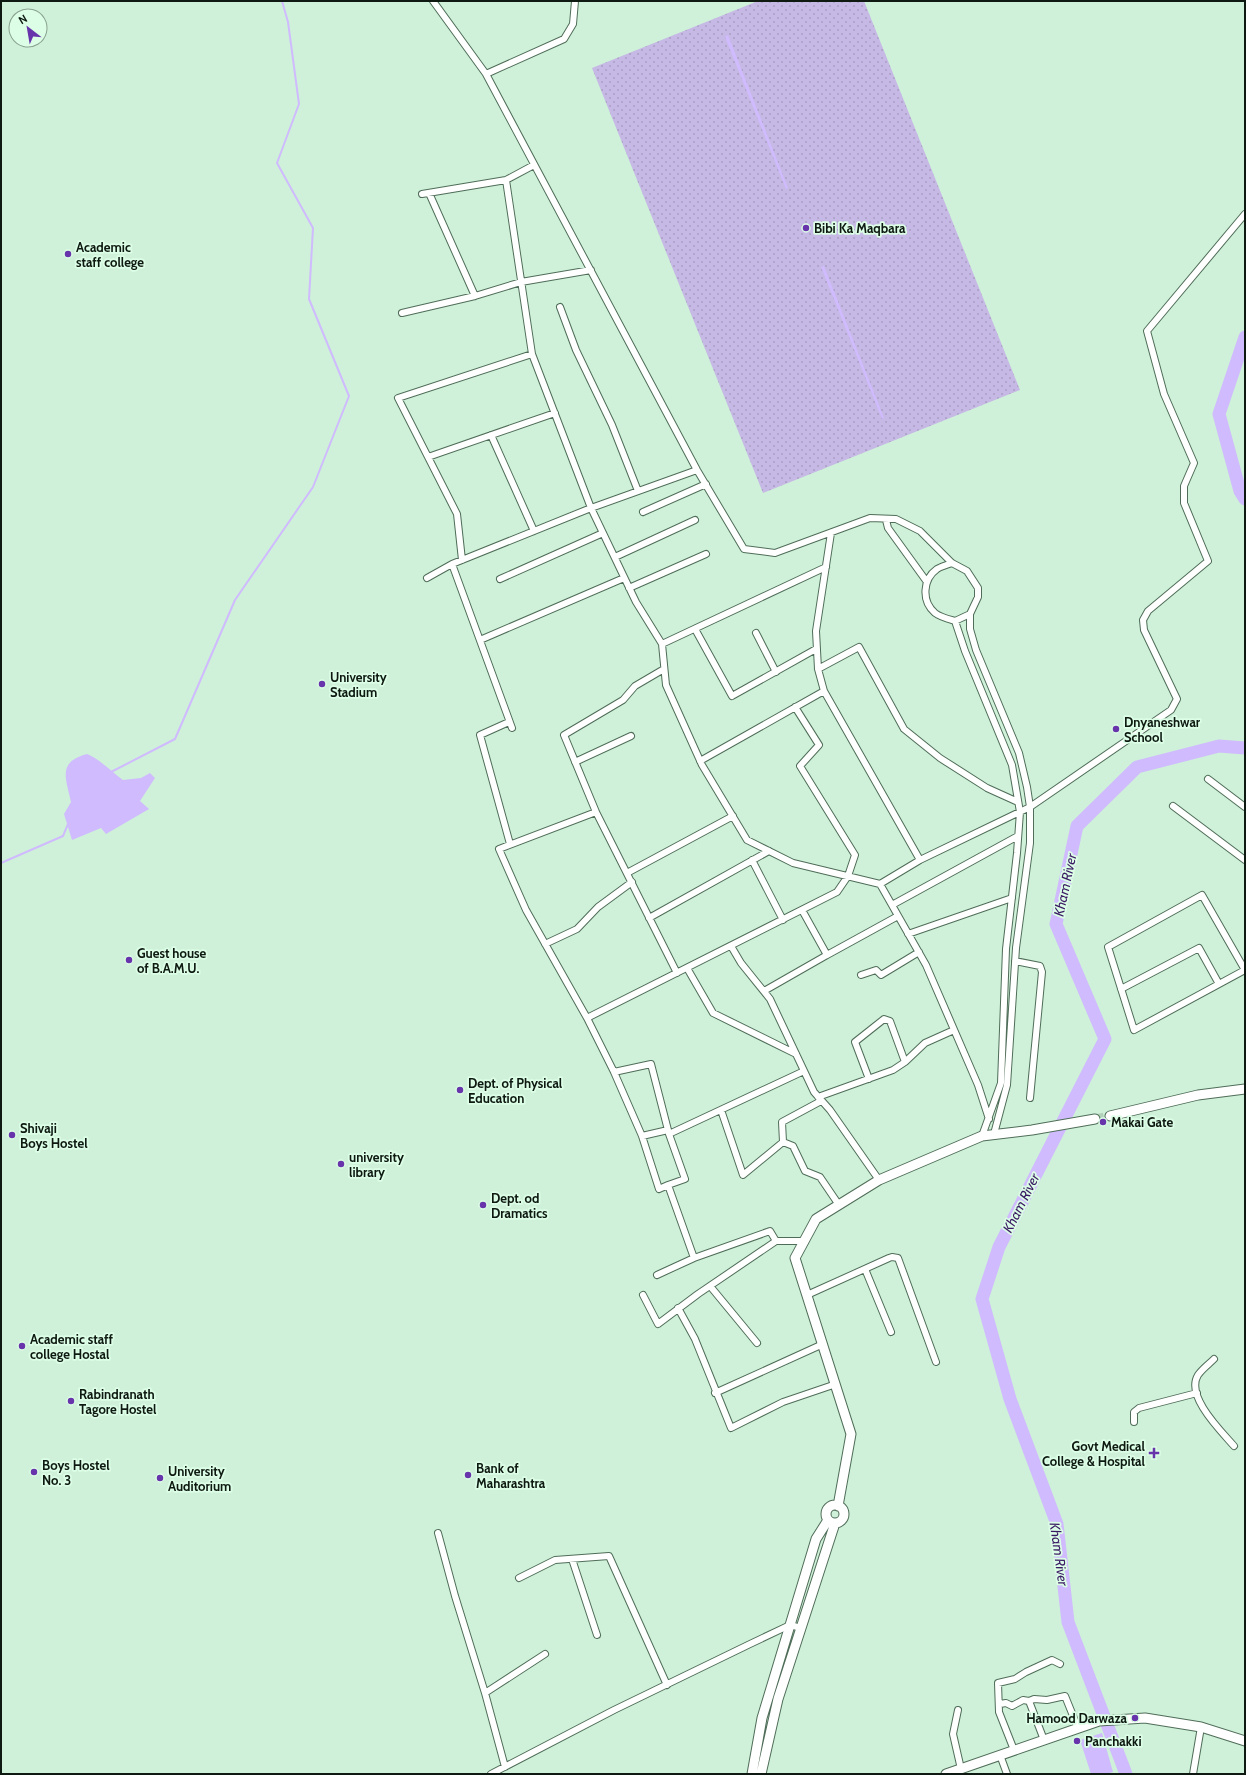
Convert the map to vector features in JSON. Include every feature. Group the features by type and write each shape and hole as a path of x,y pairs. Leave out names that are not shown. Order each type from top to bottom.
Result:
{"street":[{"path":"433,1 486,74 697,470 744,548 774,553 870,518 886,520 896,519 920,531 952,563 968,571 978,588 978,597 970,614 970,630 976,650 1019,753 1030,807 1030,842 1016,961 1007,1085 994,1134"},
{"path":"486,74 564,39 573,24 575,1"},
{"path":"422,194 506,180 534,165"},
{"path":"506,180 532,354 592,508 636,602 662,644 666,685 700,761 747,840 793,863 880,884 920,860 1030,807 1171,710 1177,699 1144,630 1142,620 1148,612 1208,561 1184,502 1184,486 1194,463 1164,394 1147,331 1245,214"},
{"path":"429,193 475,296"},
{"path":"402,313 475,296 521,282 591,270"},
{"path":"560,307 576,350 612,425 638,491"},
{"path":"462,560 457,514 398,398 532,354"},
{"path":"428,457 555,413"},
{"path":"492,435 534,531"},
{"path":"427,578 452,564 534,531 592,508 697,470"},
{"path":"643,512 706,484"},
{"path":"614,557 695,520"},
{"path":"886,520 888,528 927,582"},
{"path":"500,579 604,533"},
{"path":"831,533 816,631 818,669 824,691 920,860"},
{"path":"629,588 706,554"},
{"path":"952,563 936,570 927,582 926,597 930,607 935,613 955,621 970,614"},
{"path":"452,564 511,725 480,735 510,844"},
{"path":"662,644 826,567"},
{"path":"480,640 624,578"},
{"path":"955,621 965,651 1012,765 1020,812 1006,949 1001,1083 982,1136"},
{"path":"695,629 732,696 816,649"},
{"path":"756,633 776,672"},
{"path":"818,669 859,647 904,729 940,758 960,771 988,788 1018,802"},
{"path":"664,669 635,686 623,700 564,735 596,812 677,973"},
{"path":"700,761 824,691"},
{"path":"587,1018 837,892 848,876 855,855 800,766 819,745 795,707"},
{"path":"576,762 631,736"},
{"path":"1208,779 1245,808"},
{"path":"1173,806 1245,860"},
{"path":"596,812 499,849 526,910 587,1018 614,1072 642,1136 659,1189 686,1179 668,1132 651,1064 614,1072"},
{"path":"627,874 733,816"},
{"path":"892,905 1018,836"},
{"path":"649,918 769,851"},
{"path":"752,860 783,920"},
{"path":"545,944 577,929 598,907 632,882"},
{"path":"880,884 926,965 978,1085 989,1119"},
{"path":"1202,896 1245,970 1219,984 1134,1030 1108,947 1202,896"},
{"path":"908,934 1012,898"},
{"path":"802,910 828,955"},
{"path":"764,991 898,916"},
{"path":"731,946 741,963 770,999 814,1092 834,1116 879,1180"},
{"path":"1122,989 1199,948 1219,984"},
{"path":"861,975 876,970 881,975 919,952"},
{"path":"1016,961 1040,966 1042,972 1030,1098"},
{"path":"687,968 713,1013 797,1054"},
{"path":"869,1079 856,1042 884,1019 890,1021 905,1062"},
{"path":"783,1142 782,1122 820,1099 893,1070 905,1062 925,1043 954,1030"},
{"path":"642,1136 668,1132 721,1110 804,1071"},
{"path":"1110,1116 1198,1095 1245,1089"},
{"path":"721,1110 743,1175 783,1142"},
{"path":"832,1522 826,1514 828,1508 831,1506 838,1506 851,1434 795,1258 816,1219 879,1180 982,1136 1032,1130 1095,1119"},
{"path":"783,1142 793,1146 805,1171 820,1177 839,1205"},
{"path":"668,1185 694,1258"},
{"path":"657,1275 694,1258 770,1231 776,1241"},
{"path":"643,1295 658,1324 678,1308 776,1241 804,1241"},
{"path":"807,1295 892,1257 900,1261 936,1362"},
{"path":"865,1268 891,1332"},
{"path":"710,1286 757,1343"},
{"path":"678,1308 695,1340 715,1393 731,1428 783,1402 836,1384"},
{"path":"715,1393 823,1344"},
{"path":"1214,1359 1198,1375 1195,1387 1207,1413 1234,1446"},
{"path":"1134,1422 1134,1412 1139,1408 1197,1393"},
{"path":"752,1774 762,1718 816,1539 832,1522"},
{"path":"761,1774 778,1699 801,1628 832,1522"},
{"path":"438,1533 505,1767"},
{"path":"519,1578 555,1560 609,1556 667,1685"},
{"path":"572,1559 597,1635"},
{"path":"491,1774 790,1625 801,1628"},
{"path":"485,1694 546,1654"},
{"path":"1014,1750 1000,1712 998,1682 1015,1679 1026,1672 1052,1660 1060,1664"},
{"path":"1000,1704 1006,1703 1012,1706 1023,1700 1047,1700 1065,1696 1078,1728"},
{"path":"1029,1701 1044,1740"},
{"path":"958,1710 953,1734 961,1769"},
{"path":"946,1774 1099,1721 1145,1718 1201,1727 1245,1741"},
{"path":"1192,1774 1201,1727"},
{"path":"1000,1755 1007,1774"}],"shaded area":[{"name":"Bibi Ka Maqbara","path":"758,1 864,1 1020,390 763,493 592,68"},
{"path":"728,35 788,188 786,189 725,37"},
{"path":"824,266 884,418 882,419 821,267"},
{"path":"87,754 123,780 141,778 150,773 155,778 140,801 149,809 106,834 101,828 72,840 64,814 71,802 66,778 67,766 77,757"},
{"path":"1102,1733 1113,1772 1106,1774 1091,1774 1080,1740"}],"waterway":[{"path":"111,772 175,739 235,600 313,487 349,396 309,299 313,228 277,163 299,104 288,22 282,1"},
{"name":"Kham River","path":"1245,337 1219,414 1240,491 1245,499"},
{"name":"Kham River","path":"1126,1774 1068,1622 1057,1524 1010,1399 982,1299 999,1247 1105,1039 1056,924 1077,826 1137,767 1219,746 1245,748"},
{"path":"1,863 63,836 68,824"}],"tunnel":[{"path":"1095,1119 1110,1116"}],"place":[{"name":"Bibi Ka Maqbara","path":"806,228"},
{"name":"Academic staff college","path":"68,254"},
{"name":"University Stadium","path":"322,684"},
{"name":"Dnyaneshwar School","path":"1116,729"},
{"name":"Guest house of B.A.M.U.","path":"129,960"},
{"name":"Dept. of Physical Education","path":"460,1090"},
{"name":"Makai Gate","path":"1103,1122"},
{"name":"Shivaji Boys Hostel","path":"12,1135"},
{"name":"university library","path":"341,1164"},
{"name":"Dept. od Dramatics","path":"483,1205"},
{"name":"Academic staff college Hostal","path":"22,1346"},
{"name":"Rabindranath Tagore Hostel","path":"71,1401"},
{"name":"Govt Medical College & Hospital","path":"1154,1453"},
{"name":"Boys Hostel No. 3","path":"34,1472"},
{"name":"Bank of Maharashtra","path":"468,1475"},
{"name":"University Auditorium","path":"160,1478"},
{"name":"Hamood Darwaza","path":"1135,1718"},
{"name":"Panchakki","path":"1077,1741"}]}
